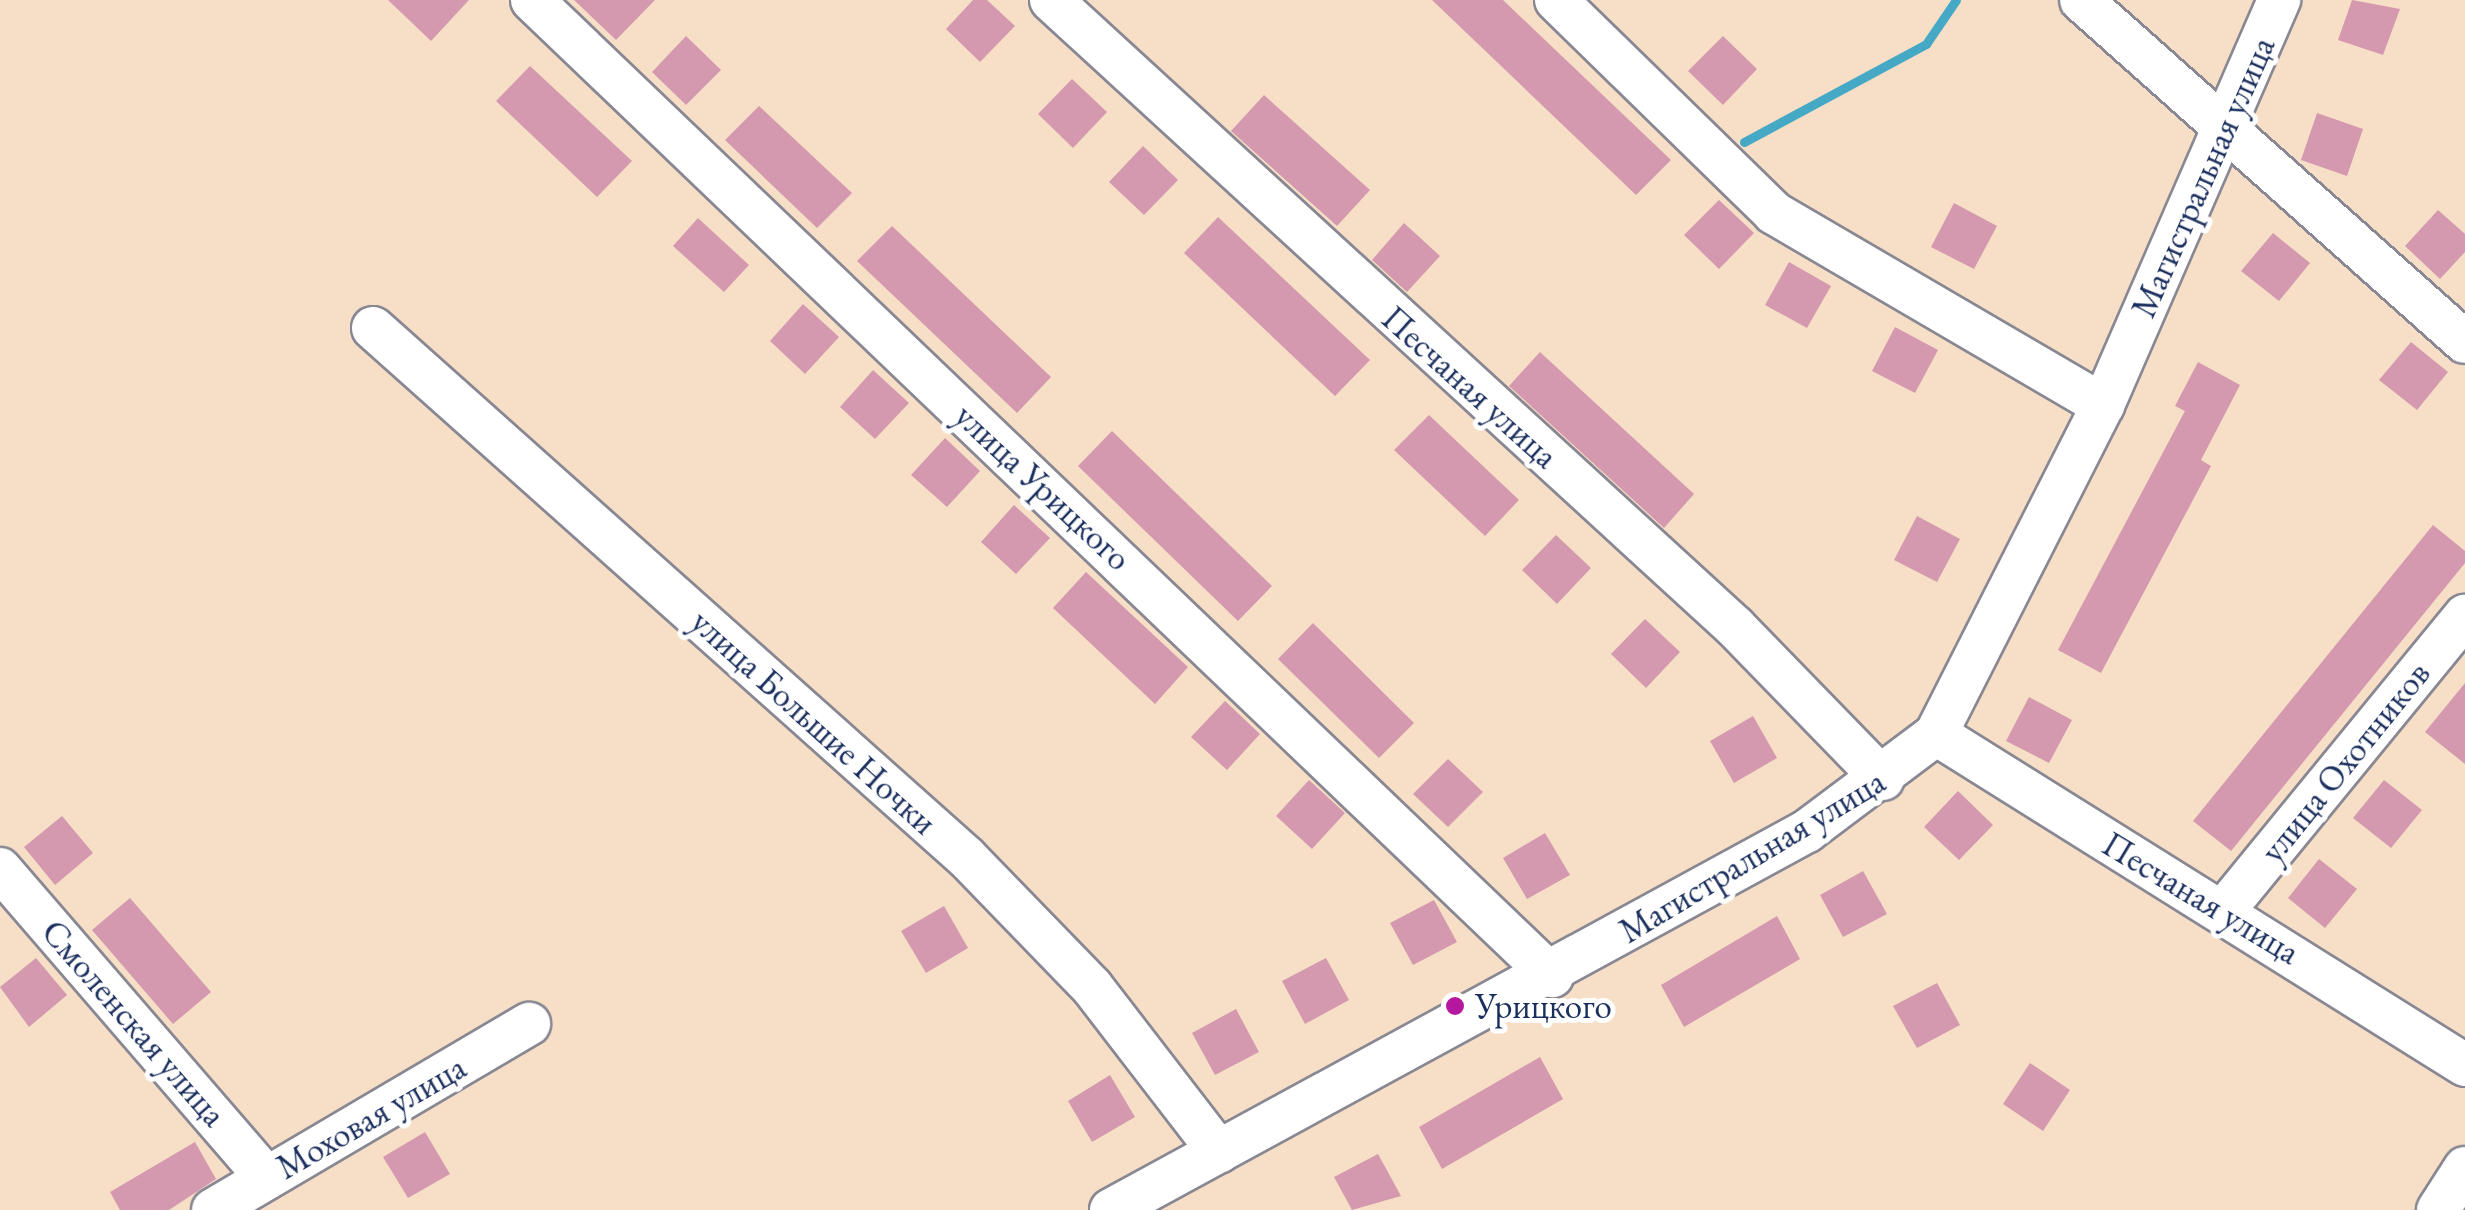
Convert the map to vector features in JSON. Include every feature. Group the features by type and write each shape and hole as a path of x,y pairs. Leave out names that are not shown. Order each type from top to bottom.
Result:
{"street":[{"name":"улица Урицкого","path":"532,0 1552,976"},
{"name":"Песчаная улица","path":"1051,0 1735,628 1883,779"},
{"path":"1556,0 1774,213 2103,405"},
{"path":"2081,0 2220,132 2465,342"},
{"name":"Магистральная улица","path":"1111,1210 1552,976 1883,779 1936,734 2103,405 2279,0"},
{"name":"улица Большие Ночки","path":"372,328 966,857 1092,987 1218,1152"},
{"name":"улица Охотников","path":"2225,908 2465,616"},
{"name":"Песчаная улица","path":"1936,734 2225,908 2465,1065"},
{"name":"Смоленская улица","path":"0,869 268,1178"},
{"name":"Моховая улица","path":"213,1210 529,1024"},
{"path":"2438,1210 2465,1168"}],"building":[{"path":"388,0 469,0 431,41"},
{"path":"574,0 655,0 616,40"},
{"path":"973,0 987,0 1015,26 980,62 946,29"},
{"path":"1432,0 1503,0 1671,160 1636,195"},
{"path":"2352,0 2400,9 2383,55 2338,40"},
{"path":"686,36 721,70 686,105 652,72"},
{"path":"1723,36 1757,69 1723,105 1688,71"},
{"path":"530,66 632,161 597,197 496,101"},
{"path":"1072,79 1107,112 1073,148 1038,114"},
{"path":"1264,95 1370,190 1337,226 1231,131"},
{"path":"759,106 852,193 817,228 725,140"},
{"path":"2317,113 2363,129 2347,176 2301,160"},
{"path":"1143,146 1178,180 1144,215 1109,182"},
{"path":"1719,200 1754,233 1719,269 1684,235"},
{"path":"1954,203 1997,226 1974,269 1931,247"},
{"path":"2438,210 2465,234 2465,252 2440,279 2405,246"},
{"path":"1218,217 1370,360 1335,396 1184,253"},
{"path":"698,218 749,265 724,292 673,246"},
{"path":"1404,223 1440,256 1407,292 1372,260"},
{"path":"892,226 1051,377 1017,413 857,261"},
{"path":"2273,233 2310,263 2279,301 2241,271"},
{"path":"1789,262 1831,286 1807,328 1765,305"},
{"path":"803,304 839,337 805,374 770,341"},
{"path":"1895,327 1938,350 1915,393 1872,371"},
{"path":"2411,342 2448,372 2417,410 2379,380"},
{"path":"1540,352 1694,494 1664,528 1509,386"},
{"path":"2198,362 2240,385 2201,460 2211,466 2101,673 2058,650 2185,411 2175,406"},
{"path":"873,370 909,403 875,439 840,407"},
{"path":"1429,415 1519,500 1485,536 1394,450"},
{"path":"1112,431 1272,586 1238,621 1078,466"},
{"path":"945,438 980,471 947,507 911,475"},
{"path":"1014,505 1050,538 1016,574 981,542"},
{"path":"1917,516 1960,539 1937,582 1894,560"},
{"path":"2433,525 2465,551 2465,563 2231,851 2193,821"},
{"path":"1556,535 1591,568 1557,604 1522,570"},
{"path":"1086,572 1188,667 1155,704 1053,608"},
{"path":"1645,619 1680,652 1646,688 1611,654"},
{"path":"1313,623 1414,723 1379,758 1278,659"},
{"path":"2465,683 2465,764 2425,732"},
{"path":"2029,697 2072,720 2049,763 2006,741"},
{"path":"1225,701 1260,734 1227,770 1191,737"},
{"path":"1753,716 1777,758 1734,783 1710,741"},
{"path":"1448,759 1483,792 1448,827 1413,794"},
{"path":"1309,780 1345,813 1312,849 1276,816"},
{"path":"2384,780 2422,810 2391,848 2353,818"},
{"path":"1958,791 1993,825 1959,860 1924,827"},
{"path":"62,816 93,853 55,885 24,847"},
{"path":"1545,833 1570,875 1527,899 1503,858"},
{"path":"2319,859 2357,889 2325,928 2288,898"},
{"path":"1863,871 1887,914 1843,937 1820,895"},
{"path":"130,898 211,992 173,1024 92,930"},
{"path":"1434,900 1457,942 1413,965 1390,923"},
{"path":"944,906 968,948 926,973 901,931"},
{"path":"1777,916 1800,959 1684,1027 1661,985"},
{"path":"36,958 67,995 29,1027 0,987"},
{"path":"1326,958 1349,1000 1305,1024 1282,981"},
{"path":"1937,983 1960,1025 1917,1048 1893,1006"},
{"path":"1236,1009 1259,1052 1215,1075 1192,1033"},
{"path":"1540,1057 1563,1099 1442,1169 1419,1127"},
{"path":"2030,1063 2070,1090 2043,1131 2003,1104"},
{"path":"1110,1075 1135,1117 1092,1142 1068,1101"},
{"path":"425,1132 450,1174 408,1198 383,1157"},
{"path":"195,1142 216,1179 169,1210 120,1210 110,1192"},
{"path":"1378,1154 1401,1196 1352,1210 1334,1177"}],"waterway":[{"path":"1744,142 1926,44 1956,0"}],"place":[{"name":"Урицкого","path":"1455,1006"}]}
